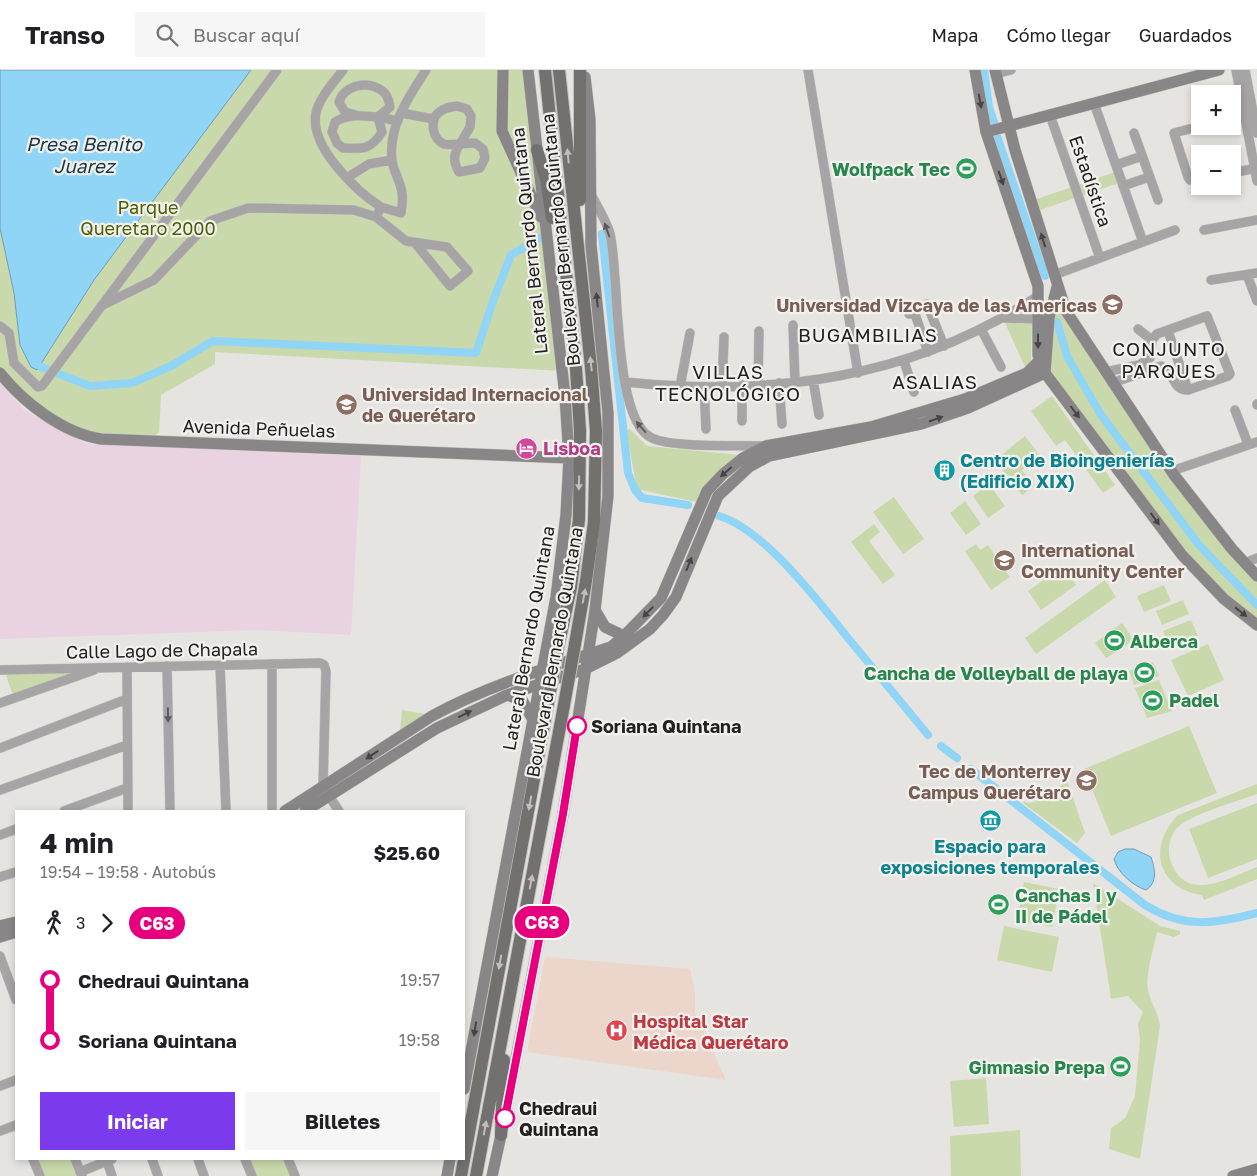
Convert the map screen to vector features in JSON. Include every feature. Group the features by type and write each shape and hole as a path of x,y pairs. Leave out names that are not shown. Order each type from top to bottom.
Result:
{"main road":[{"name":"Lateral Bernardo Quintana","path":"465,1084 556,597 566,516 569,458 553,235 502,131 503,70"},
{"name":"Lateral Bernardo Quintana","path":"528,70 537,150"},
{"name":"Boulevard Bernardo Quintana","path":"465,1153 559,642 571,587 579,519 580,431 568,292 553,235 545,70"},
{"name":"Boulevard Bernardo Quintana","path":"476,1176 564,705 586,582 594,522 596,431 579,259 583,242 582,222 559,70"},
{"path":"580,70 582,222"},
{"path":"582,222 592,196 590,120 584,70"},
{"path":"975,70 986,132 1036,281 1040,361 1045,373 1182,555 1224,599 1257,625"},
{"path":"986,132 1094,103 1182,75 1219,70"},
{"path":"995,72 1008,126 1066,311 1172,471 1245,564 1257,576"},
{"path":"537,150 546,179 553,235"},
{"path":"492,1176 502,1136 563,814 595,610 605,530 610,453 608,413 583,242"},
{"path":"1045,373 1049,318 1057,287"},
{"path":"306,810 326,791 432,716 492,686 543,668 588,655 613,651 624,636 661,598 707,491 722,474 743,458 766,446 906,419 987,390 1027,373 1040,361"},
{"path":"287,810 326,791 437,728 507,695 585,669 650,629 664,615 676,597 718,496 749,467 770,456 921,424 968,408 1045,373"},
{"name":"Avenida Peñuelas","path":"0,374 26,401 65,427 101,439 569,458"},
{"path":"595,610 605,627 624,636"},
{"path":"546,650 557,654 579,647 592,627"},
{"path":"535,702 542,697 557,692 574,695 580,702"},
{"path":"507,695 522,700 532,718"},
{"path":"0,926 15,922"},
{"path":"0,937 15,932"},
{"path":"502,1136 506,1018"},
{"path":"446,1176 450,1160"},
{"name":"Boulevard Bernardo Quintana","path":"459,1176 463,1160"},
{"path":"1233,1176 1257,1169"}],"street":[{"path":"2,327 10,335 14,364 38,387 42,386 277,70"},
{"path":"343,70 316,113 317,138 328,155 363,195 381,208 401,213 402,193 392,160 399,117 410,92 426,70"},
{"path":"808,70 858,373"},
{"path":"995,72 1010,70"},
{"path":"1236,70 1250,117 1257,132"},
{"path":"1245,70 1257,181"},
{"path":"378,118 390,107 388,98 381,90 366,86 352,87 342,93 339,102 345,112 356,115 378,118 434,119 447,107 457,106 467,109 471,116 470,127 460,144 444,144 435,138 434,119"},
{"path":"1094,103 1143,242"},
{"path":"356,115 343,117 335,122 332,132 337,143 343,148 362,148 375,143 382,132 378,118"},
{"name":"Estadística","path":"1050,115 1100,258"},
{"path":"1241,118 1250,117"},
{"path":"1191,129 1174,133 1188,177 1191,180"},
{"path":"1134,133 1158,200"},
{"path":"1116,165 1142,156"},
{"path":"348,177 369,164 392,160"},
{"path":"1241,171 1256,168"},
{"path":"1124,186 1149,177"},
{"path":"592,196 610,234 624,382 636,422 652,438 684,444 766,446"},
{"path":"101,306 154,280 210,221 248,208 354,210 376,217 406,241 447,247 468,271 450,286 415,243"},
{"path":"376,217 381,208"},
{"path":"1204,230 1257,220"},
{"path":"1054,275 1175,230"},
{"path":"1210,280 1257,273"},
{"path":"1247,275 1257,300"},
{"path":"624,382 704,387 796,382 858,373 904,361 944,346 1002,318 1038,296"},
{"path":"927,304 944,346"},
{"path":"909,314 915,314 928,352"},
{"path":"1105,372 1140,369 1161,366 1166,368 1176,387 1181,390 1188,390 1228,376 1229,369 1208,316 1157,334 1152,340 1150,358 1140,369 1112,383"},
{"path":"1002,318 1038,319"},
{"path":"793,325 796,382"},
{"path":"981,329 1001,367"},
{"path":"1138,329 1152,340"},
{"path":"758,384 759,331"},
{"path":"1168,331 1188,390"},
{"path":"680,387 690,333"},
{"path":"722,386 724,337"},
{"path":"904,361 914,392"},
{"path":"813,380 819,415"},
{"path":"779,383 782,424"},
{"path":"742,385 742,421"},
{"path":"704,387 706,430"},
{"path":"1172,471 1253,443 1235,410"},
{"path":"1245,564 1257,558"},
{"name":"Calle Lago de Chapala","path":"0,670 320,663 324,665 326,791"},
{"path":"272,664 272,810"},
{"path":"220,665 226,810"},
{"path":"167,666 170,810"},
{"path":"127,667 128,810"},
{"path":"0,703 102,668"},
{"path":"0,748 126,699"},
{"path":"0,790 127,745"},
{"path":"67,810 127,788"},
{"path":"326,791 338,810"},
{"path":"0,835 15,829"},
{"path":"0,877 15,872"},
{"path":"0,956 15,997"},
{"path":"1,1083 15,1080"},
{"path":"0,1131 15,1124"},
{"path":"33,1160 40,1176"},
{"path":"75,1160 81,1174 109,1160 112,1176"},
{"path":"152,1160 158,1176"},
{"path":"198,1160 204,1176"},
{"path":"245,1160 252,1176"},
{"path":"288,1160 295,1176"}],"shaded area":[{"path":"0,381 23,409 87,444 361,456 351,635 258,630 0,639"},
{"name":"Hospital Star Médica Querétaro","path":"545,957 690,969 695,991 695,1013 726,1080 527,1052"}],"green space":[{"name":"Parque Queretaro 2000","path":"0,70 523,70 562,371 215,352 215,364 161,395 159,433 157,433 156,442 127,443 65,427 0,376"},
{"path":"1118,171 1122,182 1034,212 1031,201"},
{"path":"1058,300 1074,332 1257,581 1257,620 1227,598 1168,530 1049,370 1053,321"},
{"path":"1032,321 1031,362 1025,367 1005,323"},
{"path":"1052,396 1115,485 1103,493 1065,440 1056,446 1031,411"},
{"path":"630,429 647,446 739,455 696,502 637,489 626,430"},
{"path":"1025,436 1040,456 1022,470 1034,486 1022,495 995,460"},
{"path":"947,458 956,472 942,481 933,467"},
{"path":"989,484 1005,506 988,518 973,496"},
{"path":"894,497 924,539 903,554 873,512"},
{"path":"965,501 981,524 966,535 950,513"},
{"path":"874,524 880,532 869,541 895,575 883,584 851,542"},
{"path":"976,544 980,550 988,545 1010,577 991,590 965,551"},
{"path":"1063,566 1076,585 1041,610 1028,591"},
{"path":"1105,580 1116,597 1036,654 1025,638"},
{"path":"1164,585 1171,601 1144,612 1137,596"},
{"path":"1183,600 1189,614 1162,625 1156,611"},
{"path":"1191,620 1198,636 1170,648 1163,631"},
{"name":"Alberca","path":"1122,623 1134,640 1106,658 1095,643"},
{"path":"1208,644 1224,680 1188,696 1171,660"},
{"name":"Cancha de Volleyball de playa","path":"1153,662 1159,676 1134,685 1129,671"},
{"path":"90,670 13,696 5,672"},
{"name":"Padel","path":"1159,680 1172,711 1147,718 1135,688"},
{"path":"402,710 425,714 400,731"},
{"path":"1189,726 1217,793 1111,836 1084,769"},
{"path":"1067,781 1085,833 1077,843 1023,803 1024,801 1028,803 1043,800"},
{"path":"1257,784 1257,794 1226,804 1182,824 1176,829 1170,841 1169,850 1171,862 1178,875 1187,882 1197,885 1209,884 1234,877 1257,867 1257,879 1204,900 1202,895 1187,891 1175,884 1166,875 1160,853 1162,840 1168,827 1178,815"},
{"path":"1257,803 1257,859 1208,878 1189,829"},
{"path":"1024,882 1059,889 1052,927 1017,920"},
{"path":"1093,883 1160,926 1180,931 1180,934 1174,937 1157,932 1149,970 1148,990 1160,1026 1140,1159 1109,1149 1111,1128 1125,1118 1135,1096 1140,1039 1138,1024 1143,1012 1128,996 1111,999"},
{"path":"1004,926 1059,937 1052,972 997,960"},
{"path":"986,1078 989,1124 954,1127 950,1081"},
{"path":"1020,1130 1021,1176 951,1176 950,1136"},
{"path":"36,1160 70,1160 77,1176 43,1176"},
{"path":"246,1160 287,1160 294,1176 253,1176"}],"water":[{"name":"Presa Benito Juarez","path":"0,70 251,70 94,280 37,370 31,367 20,345 14,293 0,228"},
{"path":"1125,849 1134,849 1151,857 1154,879 1146,890 1126,878 1118,869 1114,859 1118,852"}],"waterway":[{"path":"984,70 989,107 994,122"},
{"path":"997,136 1045,276"},
{"path":"602,234 628,473 635,490 642,498 688,505"},
{"path":"41,367 90,386 132,383 171,366 213,341 476,353 511,255 540,238"},
{"path":"1057,322 1067,356 1101,415 1199,545 1257,605"},
{"path":"719,516 754,536 789,568 806,586 928,735"},
{"path":"941,746 957,758"},
{"path":"971,769 1145,905 1159,913 1186,921 1200,922 1227,920 1257,913"}],"bus line":[{"name":"C63","path":"505,1118 563,814 577,726"}],"place":[{"name":"Wolfpack Tec","path":"966,169"},
{"name":"Universidad Vizcaya de las Americas","path":"1113,305"},
{"name":"Universidad Internacional de Querétaro","path":"346,404"},
{"name":"Lisboa","path":"527,448"},
{"name":"Centro de Bioingenierías (Edificio XIX)","path":"944,470"},
{"name":"International Community Center","path":"1005,560"},
{"name":"Alberca","path":"1114,641"},
{"name":"Cancha de Volleyball de playa","path":"1144,673"},
{"name":"Padel","path":"1153,700"},
{"name":"Soriana Quintana","path":"577,726"},
{"name":"Tec de Monterrey Campus Querétaro","path":"1087,781"},
{"name":"Espacio para exposiciones temporales","path":"990,821"},
{"name":"Canchas I y II de Pádel","path":"999,905"},
{"name":"Hospital Star Médica Querétaro","path":"617,1031"},
{"name":"Gimnasio Prepa","path":"1121,1067"},
{"name":"Chedraui Quintana","path":"505,1118"}],"district":[{"name":"BUGAMBILIAS","path":"868,334"},
{"name":"CONJUNTO PARQUES","path":"1169,359"},
{"name":"ASALIAS","path":"935,381"},
{"name":"VILLAS TECNOLÓGICO","path":"728,382"}]}
